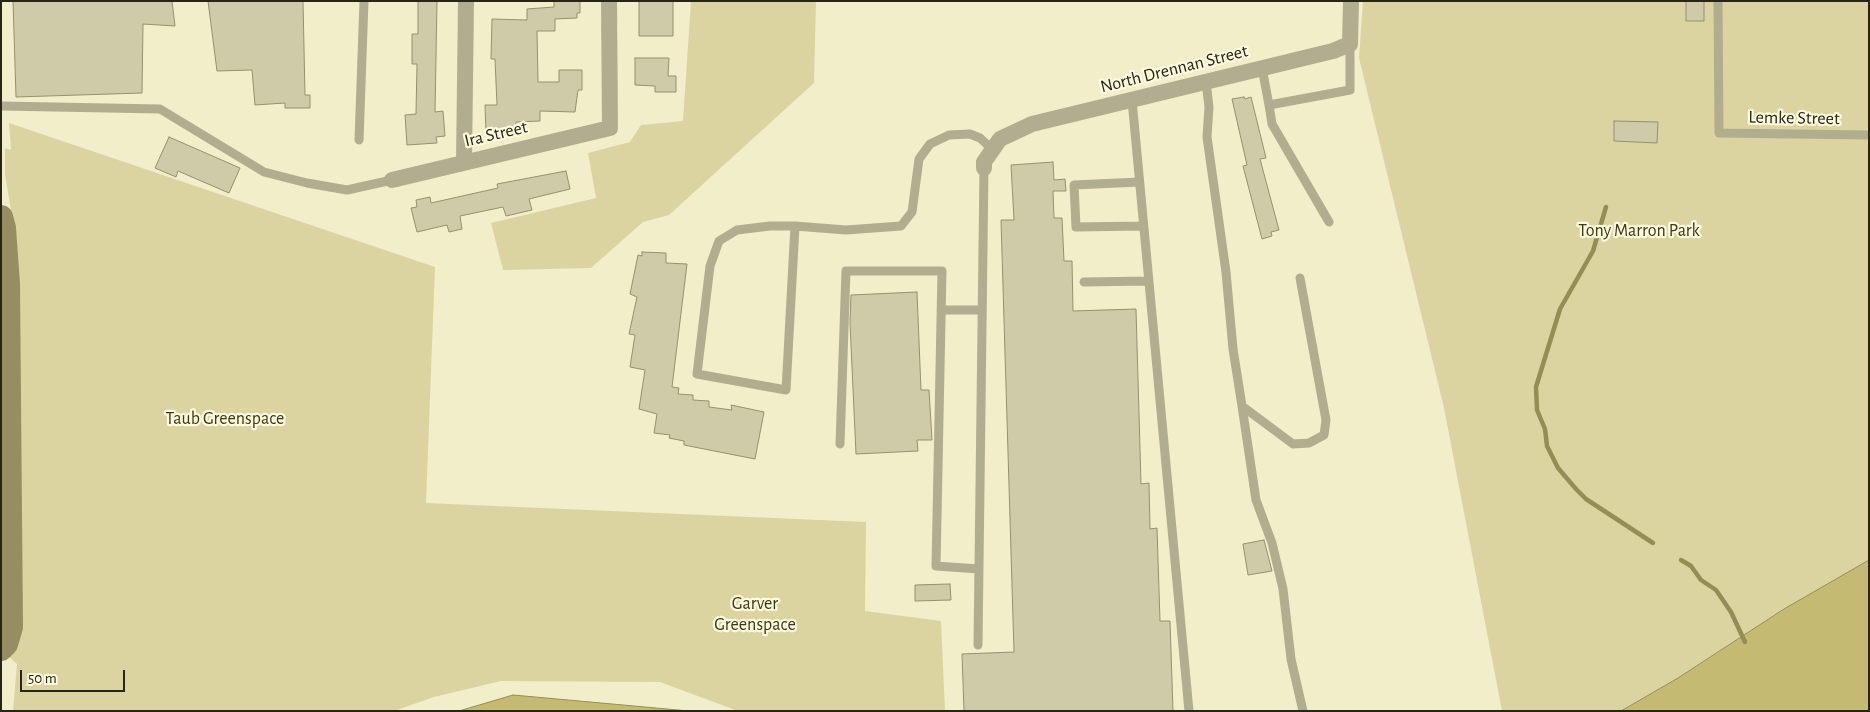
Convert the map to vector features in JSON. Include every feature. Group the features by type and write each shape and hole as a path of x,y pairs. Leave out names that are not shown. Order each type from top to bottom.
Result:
{"main road":[{"path":"1,217 4,228 8,284 11,627 6,644 1,649"}],"street":[{"path":"464,162 466,1"},
{"name":"Ira Street","path":"392,180 610,128 610,1"},
{"path":"1350,44 1351,1"},
{"name":"North Drennan Street","path":"984,168 984,162 1000,139 1032,124 1333,51 1350,44"}],"lane":[{"path":"359,140 364,1"},
{"name":"Lemke Street","path":"1718,1 1719,133 1869,134"},
{"path":"1269,105 1350,90 1350,44"},
{"path":"1262,68 1272,124 1330,222"},
{"path":"1206,82 1209,107 1207,137 1226,272 1233,349 1256,500 1280,573 1291,659 1303,711"},
{"path":"1132,100 1189,711"},
{"path":"1,106 160,109 264,172 307,183 347,190 392,180"},
{"path":"795,226 786,390 697,374 710,266 719,241 737,230 795,226 846,230 901,226 912,212 919,159 930,144 949,135 970,134 980,138 992,149"},
{"path":"978,645 984,168"},
{"path":"1140,182 1074,185 1076,227 1143,226"},
{"path":"840,444 846,271 942,271 936,566 979,569"},
{"path":"1242,406 1293,444 1309,443 1324,434 1326,420 1300,278"},
{"path":"1084,282 1148,281"},
{"path":"941,310 982,310"}],"green space":[{"path":"691,1 816,1 814,83 669,215 643,222 591,268 503,270 491,223 596,198 588,153 630,142 641,125 683,121"},
{"name":"Tony Marron Park","path":"1363,1 1869,1 1869,560 1784,609 1678,678 1621,711 1502,711 1444,408 1359,58"},
{"name":"Taub Greenspace","path":"9,123 435,267 426,503 866,522 865,611 941,621 945,711 738,711 660,682 501,681 434,697 394,711 13,711 17,664 8,656 12,216 5,175 5,148 11,150"}],"shaded area":[{"path":"1869,560 1869,711 1621,711 1678,678 1784,609"},
{"path":"513,695 689,711 459,711"}],"building":[{"path":"13,1 172,1 175,26 143,24 142,93 16,97"},
{"path":"208,1 303,1 305,95 310,95 310,108 285,108 285,103 255,105 252,70 217,71"},
{"path":"418,1 437,1 435,112 443,111 445,136 436,137 437,143 407,145 405,115 416,114 417,64 412,64 412,34 418,34"},
{"path":"554,1 580,1 580,13 577,13 577,18 555,19 555,31 537,31 538,82 559,82 559,70 582,70 582,90 578,90 575,112 540,111 540,121 516,122 516,132 486,134 485,105 497,105 495,59 491,59 492,19 527,20 527,9 554,7"},
{"path":"639,1 673,1 673,36 639,36"},
{"path":"1686,1 1704,1 1704,21 1686,21"},
{"path":"635,58 669,58 668,76 676,76 676,92 655,92 655,86 635,85"},
{"path":"1244,97 1245,99 1251,97 1266,158 1260,159 1279,230 1271,232 1272,236 1262,239 1243,166 1247,165 1232,99"},
{"path":"1614,121 1658,122 1657,143 1614,141"},
{"path":"169,137 240,168 229,193 178,171 176,177 155,168"},
{"path":"1053,162 1054,180 1065,179 1066,191 1053,191 1054,218 1062,218 1064,261 1072,261 1073,311 1136,309 1141,484 1149,483 1150,529 1157,528 1160,621 1170,621 1173,711 964,711 962,654 1014,652 1001,220 1014,220 1011,165"},
{"path":"566,171 570,189 529,199 532,210 506,216 503,207 460,216 462,229 449,232 447,225 417,232 411,208 417,207 416,200 430,197 431,203 498,188 497,184"},
{"path":"642,252 666,253 666,263 687,264 672,387 679,388 678,394 693,395 693,400 709,401 709,407 732,410 731,405 764,412 755,459 684,445 684,441 669,438 670,435 654,433 657,414 639,409 645,370 630,367 635,335 629,334 637,297 630,294 638,255 642,256"},
{"path":"917,292 921,390 929,390 932,440 917,440 918,451 856,454 850,323 851,295"},
{"path":"1264,540 1272,571 1248,575 1243,544"},
{"path":"950,584 951,600 915,601 915,585"}],"waterway":[{"path":"1606,207 1593,251 1560,309 1536,387 1537,410 1545,429 1547,446 1558,468 1576,489 1586,499 1653,543"},
{"path":"1681,560 1691,566 1701,580 1716,590 1731,612 1745,642"}],"park label":[{"name":"Garver Greenspace","path":"755,614"}]}
